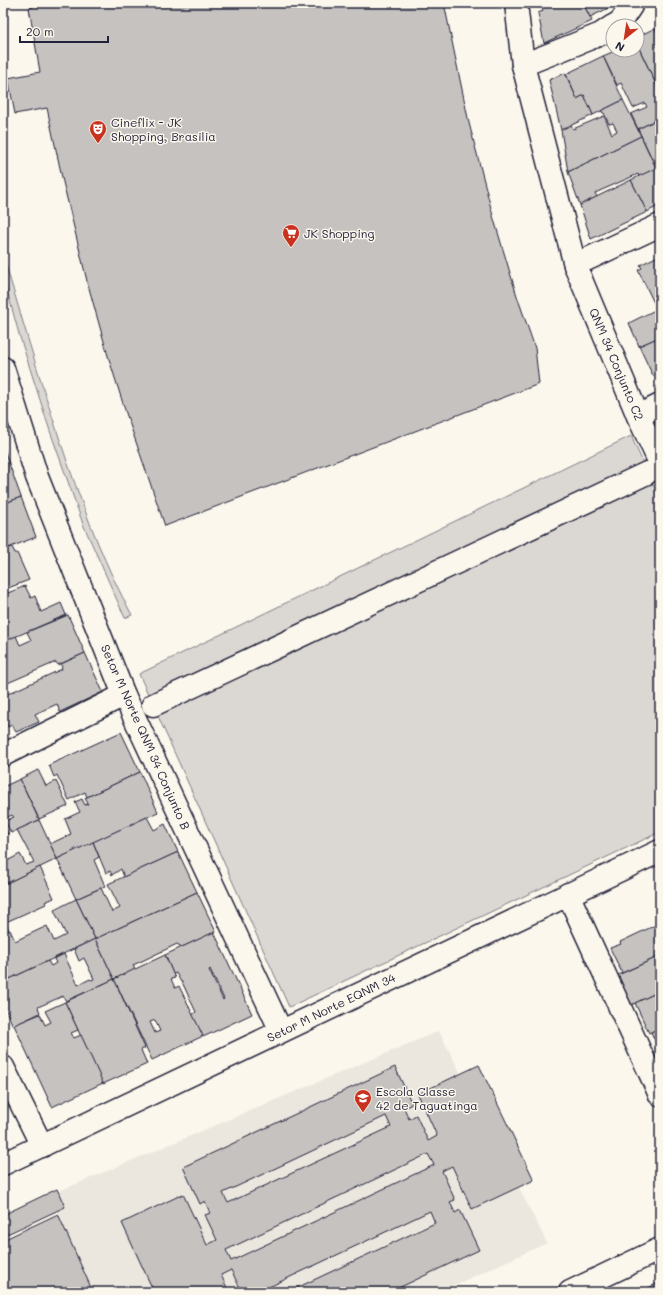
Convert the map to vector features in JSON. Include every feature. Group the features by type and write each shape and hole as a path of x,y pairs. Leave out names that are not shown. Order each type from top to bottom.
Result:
{"street":[{"name":"QNM 34 Conjunto C2","path":"516,3 523,65 575,265 638,416 654,468"},
{"path":"623,18 631,6 631,3"},
{"path":"523,65 605,31"},
{"path":"575,265 660,225"},
{"name":"Setor M Norte QNM 34 Conjunto B","path":"3,368 37,477 124,694 281,1032"},
{"path":"638,416 660,405"},
{"path":"153,705 654,468"},
{"path":"3,755 124,694"},
{"name":"Setor M Norte EQNM 34","path":"3,1164 660,851"},
{"path":"568,894 660,1095"},
{"path":"3,1067 42,1146"},
{"path":"570,1292 660,1249"}],"shaded area":[{"path":"3,255 43,388 69,467 105,561 132,615 125,618 83,524 49,428 19,334 3,276"},
{"path":"631,436 660,500 660,832 289,1007 139,674"},
{"name":"Escola Classe 42 de Taguatinga","path":"439,1031 547,1243 439,1292 93,1292 50,1195"}],"building":[{"name":"JK Shopping","path":"32,3 444,3 469,123 493,216 517,296 535,348 539,384 165,526 108,356 87,281 47,108 15,114 8,78 40,72 29,8 33,7"},
{"path":"541,3 583,3 592,21 544,43 538,13 543,11"},
{"path":"583,3 619,3 590,17"},
{"path":"655,28 660,39 660,80 655,82 644,58 645,58 645,33"},
{"path":"605,55 605,58 644,58 660,93 660,118 638,129 631,114 647,107 645,103 633,108 621,83 617,85 603,56"},
{"path":"603,56 623,100 593,115 584,95 577,99 566,74"},
{"path":"565,73 577,99 584,95 593,115 561,130 549,80"},
{"path":"623,100 641,136 568,172 561,130 571,125 573,129 604,116 612,134 617,131 613,123 609,124 604,113 601,111"},
{"path":"660,118 660,160 654,163 638,129"},
{"path":"641,136 656,168 639,177 638,174 595,193 597,197 580,205 568,172"},
{"path":"656,168 660,176 660,205 647,212 631,180"},
{"path":"631,180 647,212 591,239 580,205"},
{"path":"660,255 660,337 639,346 629,323 657,309 638,270 642,268 640,265"},
{"path":"655,339 656,341 660,339 660,379 653,376 639,346"},
{"path":"3,444 7,458 3,459"},
{"path":"7,458 21,497 3,504 3,459"},
{"path":"21,497 36,537 3,550 3,504"},
{"path":"12,547 15,553 17,553 29,580 3,590 3,550"},
{"path":"25,586 31,598 35,596 41,612 61,603 66,615 3,642 3,615 6,615 3,609 3,595"},
{"path":"68,615 85,653 58,665 56,662 3,685 3,642 16,636 20,645 31,640 27,632"},
{"path":"85,653 103,692 60,712 57,704 35,714 39,722 16,732 12,725 8,727 3,716 3,696 62,669 61,664"},
{"path":"121,732 140,772 87,797 85,792 69,800 57,775 54,777 49,765"},
{"path":"38,770 46,786 56,781 68,806 39,819 20,779"},
{"path":"140,772 158,812 79,849 78,847 74,849 75,851 57,859 50,844 71,834 65,819 80,812 75,802 82,799 85,805 88,804 85,798"},
{"path":"20,779 39,820 11,833 5,821 14,817 12,815 3,819 3,787"},
{"path":"147,817 154,830 165,824 178,852 124,877 121,869 112,875 110,871 106,873 93,842"},
{"path":"39,820 57,859 3,885 3,847 9,860 20,854 26,865 34,862 17,830"},
{"path":"3,824 8,834 3,836"},
{"path":"93,842 99,857 94,860 105,886 76,899 57,859"},
{"path":"178,852 197,892 95,939 76,899 101,888 112,912 120,908 108,884"},
{"path":"40,867 54,898 45,902 46,904 6,922 9,931 3,934 3,885"},
{"path":"197,892 216,932 182,947 177,944 133,965 135,970 114,979 95,939"},
{"path":"76,899 95,939 3,982 3,934 10,930 15,941 47,926 54,941 66,935 54,910"},
{"path":"660,923 660,956 622,973 610,948 621,944 620,942"},
{"path":"214,932 252,1014 203,1037 192,1015 196,1012 182,982 176,973 173,974 165,955","holes":["210,969 224,999 223,1000 209,970"]},
{"path":"95,939 114,979 66,1001 63,996 38,1007 40,1013 13,1026 3,1004 3,982 48,961 51,966 56,963 54,959 64,954 78,985 90,979 94,979 84,958 79,961 74,949"},
{"path":"165,955 175,978 171,979 175,988 179,986 203,1036 152,1060 114,979","holes":["155,1020 160,1031 155,1033 150,1022"]},
{"path":"660,956 660,991 629,1006 616,976"},
{"path":"114,979 145,1048 141,1050 147,1064 103,1084 65,1002"},
{"path":"654,994 655,999 660,996 660,1028 649,1033 635,1003"},
{"path":"65,1002 78,1030 71,1033 74,1038 81,1035 103,1083 52,1107 14,1025 40,1014 45,1025 51,1022 45,1011"},
{"path":"660,1028 660,1052 651,1032"},
{"path":"479,1065 534,1180 472,1209 452,1166 442,1171 455,1200 450,1202 455,1213 460,1210 479,1250 390,1292 288,1292 435,1223 430,1211 269,1287 272,1292 242,1292 231,1270 221,1275 229,1292 154,1292 122,1223 183,1194 207,1245 217,1240 205,1215 210,1213 205,1201 200,1204 183,1167 395,1067 412,1104 404,1108 409,1119 416,1115 428,1141 437,1136 418,1094","holes":["386,1116 391,1127 228,1203 223,1193","428,1154 434,1165 231,1261 226,1250"]},
{"path":"57,1189 65,1207 3,1236 3,1215"},
{"path":"58,1214 93,1292 3,1292 3,1240"},
{"path":"660,1282 660,1292 640,1292"}],"place":[{"name":"Cineflix - JK Shopping, Brasilia","path":"98,144"},
{"name":"JK Shopping","path":"291,248"},
{"name":"Escola Classe 42 de Taguatinga","path":"363,1113"}]}
